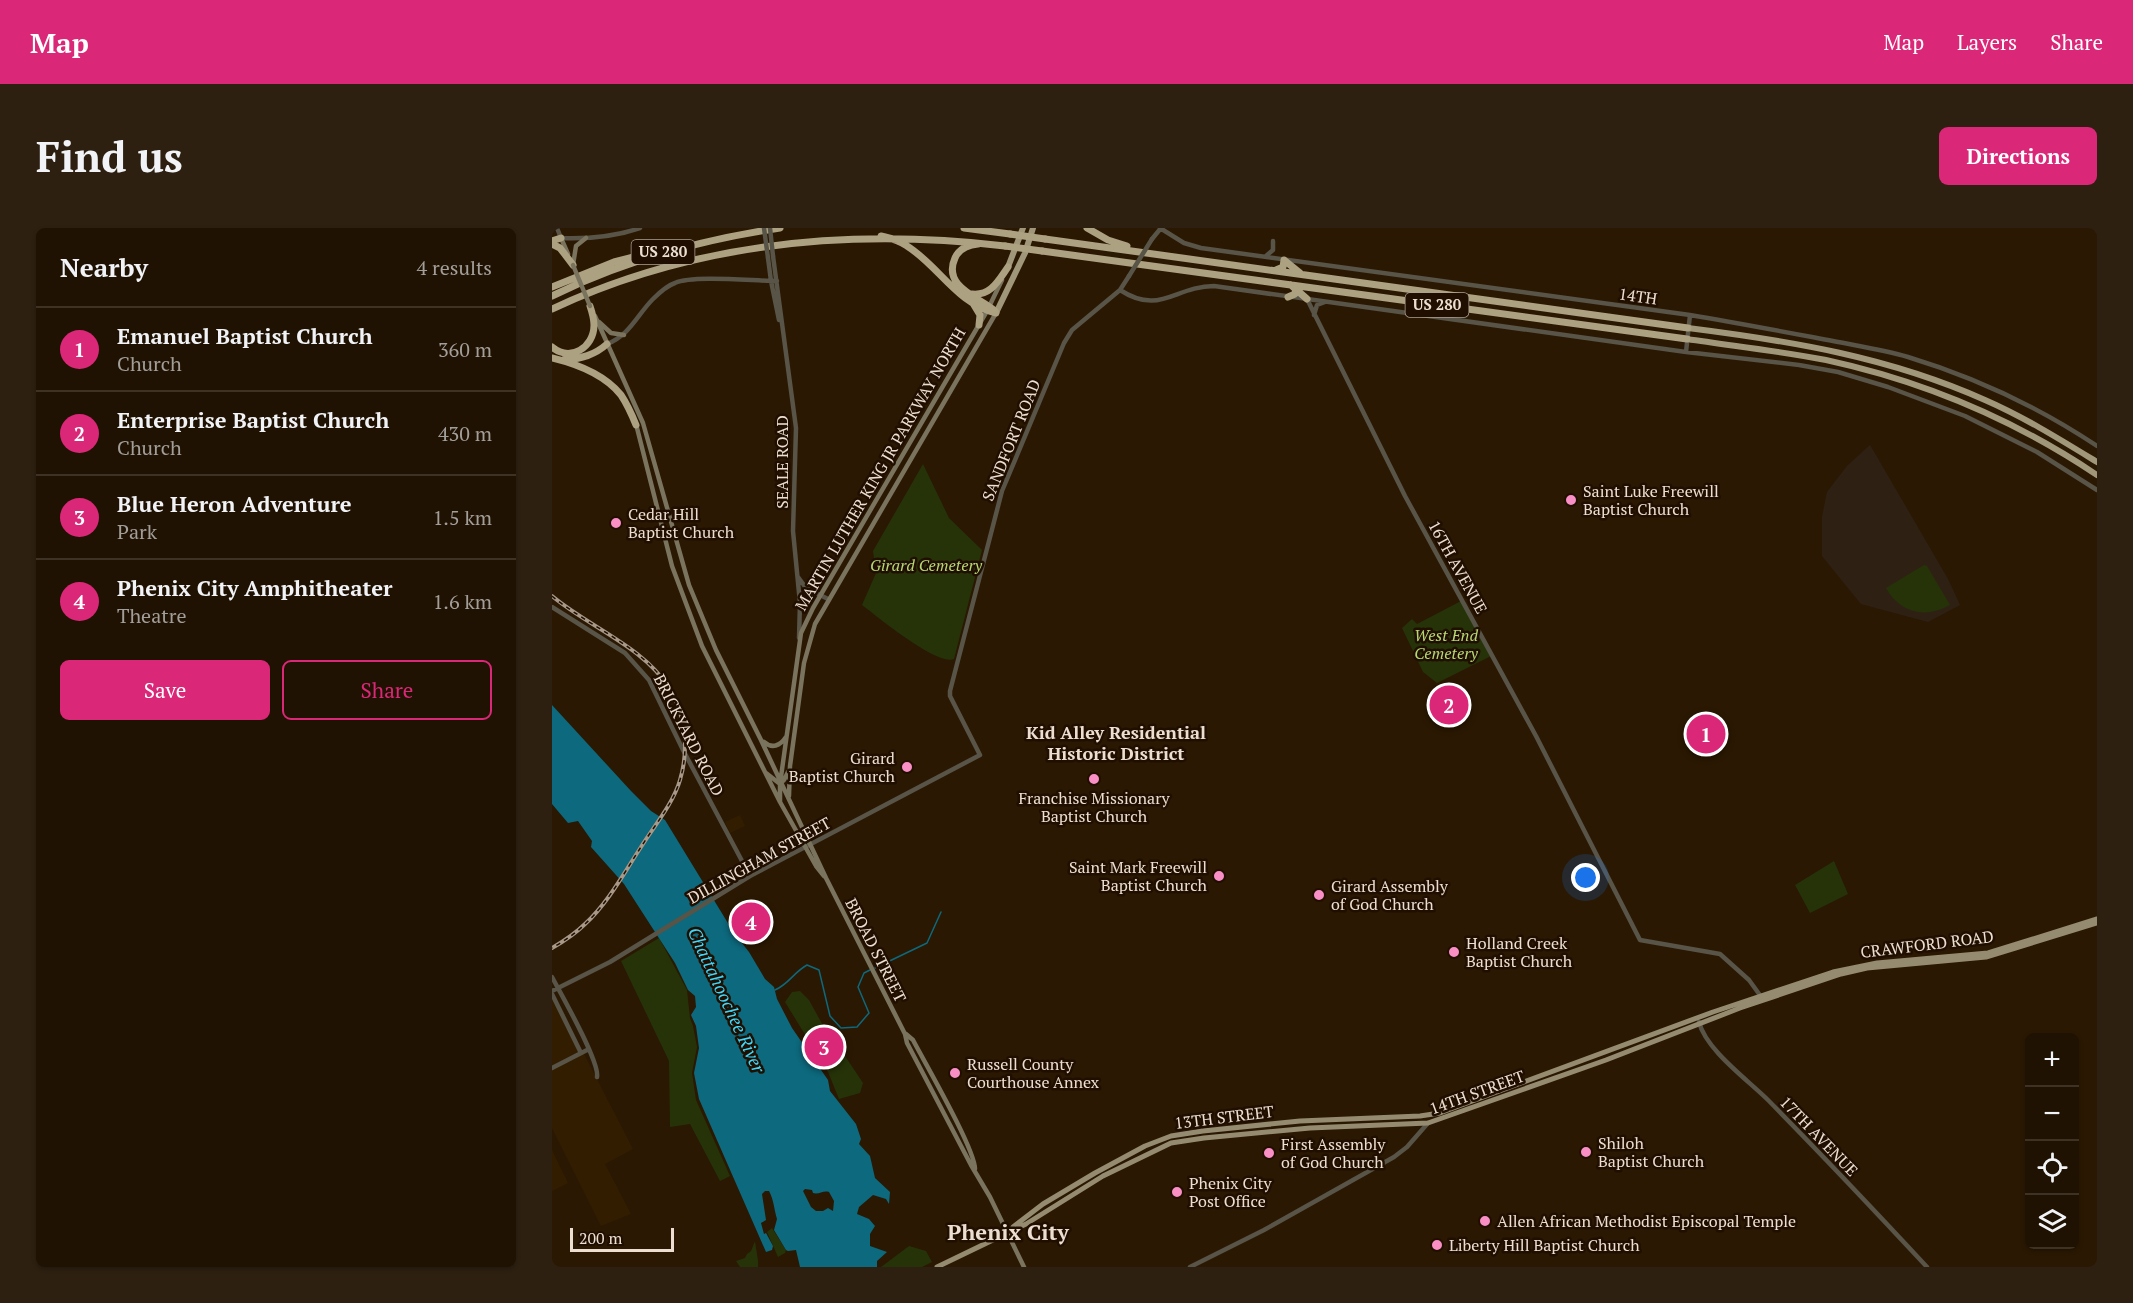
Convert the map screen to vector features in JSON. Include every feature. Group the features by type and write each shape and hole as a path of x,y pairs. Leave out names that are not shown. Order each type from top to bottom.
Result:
{"highway":[{"name":"US 280","path":"552,296 612,269 677,248 732,235 780,228"},
{"name":"US 280","path":"964,228 1820,347 1925,376 1970,393 2013,414 2097,462"},
{"name":"MARTIN LUTHER KING JR PARKWAY NORTH","path":"1008,267 1023,228"},
{"name":"MARTIN LUTHER KING JR PARKWAY NORTH","path":"996,313 1025,253 1033,228"},
{"path":"1086,228 1115,242 1149,252"},
{"path":"871,234 906,244 950,286 970,301 988,308"},
{"name":"US 280","path":"552,311 645,270 721,250 802,237 871,234 919,235 1687,339 1825,360 1918,386 1975,408 2054,448 2097,475"},
{"path":"552,236 561,238"},
{"path":"561,238 552,242 560,248 573,265"},
{"path":"990,243 972,244 963,248 956,255 953,276 957,284 966,292 996,313"},
{"path":"552,287 614,262 677,248"},
{"path":"1276,270 1283,267 1284,260"},
{"path":"1284,260 1301,274"},
{"path":"966,292 979,294 990,291 1008,267"},
{"path":"1288,297 1294,295 1293,286"},
{"path":"1293,286 1307,299"},
{"path":"1307,299 1307,291 1314,288"},
{"path":"970,301 979,313 979,325"},
{"path":"578,352 587,345 593,334 594,325 590,306"},
{"path":"552,347 562,353 578,352 607,345"},
{"path":"553,358 581,358 607,345"},
{"path":"553,358 592,372 609,383 622,396 636,424"}],"main road":[{"path":"561,238 625,387 643,423 689,585 716,650 826,878"},
{"path":"573,265 576,246 586,238"},
{"name":"MARTIN LUTHER KING JR PARKWAY NORTH","path":"780,802 801,633 979,325 1008,267"},
{"name":"MARTIN LUTHER KING JR PARKWAY NORTH","path":"789,798 790,766 807,647 815,624 996,313"},
{"path":"596,318 611,333 624,335"},
{"path":"625,387 666,544 680,589 708,661 780,802 816,866 826,878"},
{"path":"761,740 773,746 778,745 788,732 795,731"},
{"path":"781,783 790,766"},
{"path":"764,771 781,783"},
{"name":"BROAD STREET","path":"826,878 905,1034 913,1040 962,1134 975,1162 975,1169 1024,1267"},
{"name":"CRAWFORD ROAD","path":"1762,998 1852,967 1988,953 2097,921"},
{"name":"14TH STREET","path":"1398,1116 1440,1113 1762,998"},
{"name":"14TH STREET","path":"1428,1123 1606,1060 1698,1021"},
{"name":"13TH STREET","path":"1007,1232 1025,1216 1095,1173 1145,1146 1171,1136 1308,1121 1398,1116"},
{"name":"13TH STREET","path":"937,1267 1026,1224 1100,1178 1172,1143 1310,1128 1428,1123"}],"street":[{"path":"557,228 561,238 619,235 640,228"},
{"name":"SEALE ROAD","path":"764,228 774,281"},
{"name":"SEALE ROAD","path":"770,228 774,281 796,428 797,458 793,531 800,603 799,647"},
{"name":"SANDFORT ROAD","path":"980,755 950,696 951,684 997,506 1010,469 1068,336 1075,327 1120,290 1161,228"},
{"name":"14TH","path":"1161,228 1194,246 1690,315 1909,357 1990,389 2051,419 2097,446"},
{"path":"1262,257 1273,252 1273,241"},
{"path":"757,281 765,277 770,269"},
{"path":"607,345 624,335 651,301 676,282 774,281"},
{"path":"1120,290 1136,299 1148,302 1206,286 1838,372 1946,408 1993,429 2058,464 2097,490"},
{"name":"16TH AVENUE","path":"1307,299 1406,496 1536,736 1640,940 1720,954 1749,980 1762,998"},
{"path":"1314,315 1317,306 1326,302"},
{"path":"1686,352 1690,315"},
{"path":"796,571 806,588 828,599"},
{"name":"BRICKYARD ROAD","path":"552,607 625,653 649,680 683,750 750,876"},
{"name":"DILLINGHAM STREET","path":"552,993 610,962 750,876 980,755"},
{"path":"552,977 589,1049 598,1071 597,1077"},
{"path":"552,993 581,1053"},
{"name":"17TH AVENUE","path":"1698,1021 1728,1063 1822,1155 1928,1267"},
{"path":"552,1068 589,1049"},
{"name":"14TH STREET","path":"1190,1267 1264,1230 1394,1157 1407,1147 1428,1123"}],"shaded area":[{"path":"1870,445 1948,579 1960,605 1928,622 1861,604 1822,556 1822,517 1827,492 1847,466"},
{"path":"740,815 745,826 730,833 725,822"},
{"path":"552,999 579,1052 552,1066"},
{"path":"583,1052 633,1149 605,1164 631,1214 601,1226 552,1128 552,1068"},
{"path":"552,1150 568,1183 552,1191"}],"green space":[{"name":"Girard Cemetery","path":"923,464 949,518 982,550 954,659 946,659 922,648 862,605 876,573 873,551"},
{"path":"1924,565 1927,566 1950,605 1931,612 1914,611 1898,603 1886,588"},
{"name":"West End Cemetery","path":"1461,601 1491,656 1437,683 1423,672 1402,628 1412,619 1417,624"},
{"path":"1834,861 1848,894 1810,913 1795,885"},
{"path":"659,938 687,990 690,1018 697,1047 692,1073 696,1100 730,1176 720,1181 690,1124 670,1127 669,1061 621,961"},
{"path":"800,991 809,1000 831,1040 843,1053 863,1083 860,1093 839,1099 828,1072 785,1002 792,992"},
{"path":"772,1228 786,1250 778,1257 767,1232"},
{"path":"755,1241 758,1267 740,1267 736,1261 745,1258"},
{"path":"909,1246 926,1251 932,1262 922,1267 881,1267"}],"water":[{"name":"Chattahoochee River","path":"552,705 631,791 651,811 665,820 734,933 749,952 765,979 774,987 777,999 792,1028 828,1080 830,1091 856,1124 861,1139 859,1144 870,1156 875,1178 890,1192 889,1204 886,1199 873,1195 859,1207 857,1214 869,1219 875,1226 870,1234 870,1246 887,1252 877,1261 877,1267 800,1267 796,1250 786,1250 774,1230 777,1219 769,1191 762,1194 766,1220 761,1223 764,1234 766,1233 773,1246 772,1250 766,1252 699,1099 694,1073 699,1048 696,1026 691,1015 696,1007 695,996 688,990 675,963 624,884 591,847 592,841 578,821 568,823 552,804","holes":["812,1190 813,1193 829,1192 834,1201 833,1211 828,1208 816,1211 811,1207 803,1191"]}],"waterway":[{"path":"875,968 927,943 941,912"},
{"path":"775,990 807,965 819,970 830,1016 841,1028 857,1027 869,1013 858,987 864,973 870,970"}],"railway":[{"path":"552,596 631,649 658,674 675,698 682,721 685,745 680,780 663,815 593,916 581,928 552,948"}],"place":[{"name":"Saint Luke Freewill Baptist Church","path":"1571,500"},
{"name":"Cedar Hill Baptist Church","path":"616,523"},
{"name":"Enterprise Baptist Church","path":"1449,705"},
{"name":"Emanuel Baptist Church","path":"1706,734"},
{"name":"Girard Baptist Church","path":"907,767"},
{"name":"Franchise Missionary Baptist Church","path":"1094,779"},
{"name":"Saint Mark Freewill Baptist Church","path":"1219,876"},
{"name":"Girard Assembly of God Church","path":"1319,895"},
{"name":"Phenix City Amphitheater","path":"751,922"},
{"name":"Holland Creek Baptist Church","path":"1454,952"},
{"name":"Blue Heron Adventure","path":"824,1047"},
{"name":"Russell County Courthouse Annex","path":"955,1073"},
{"name":"Shiloh Baptist Church","path":"1586,1152"},
{"name":"First Assembly of God Church","path":"1269,1153"},
{"name":"Phenix City Post Office","path":"1177,1192"},
{"name":"Allen African Methodist Episcopal Temple","path":"1485,1221"},
{"name":"Liberty Hill Baptist Church","path":"1437,1245"}],"district":[{"name":"Kid Alley Residential Historic District","path":"1116,743"},
{"name":"Phenix City","path":"1008,1232"}]}
